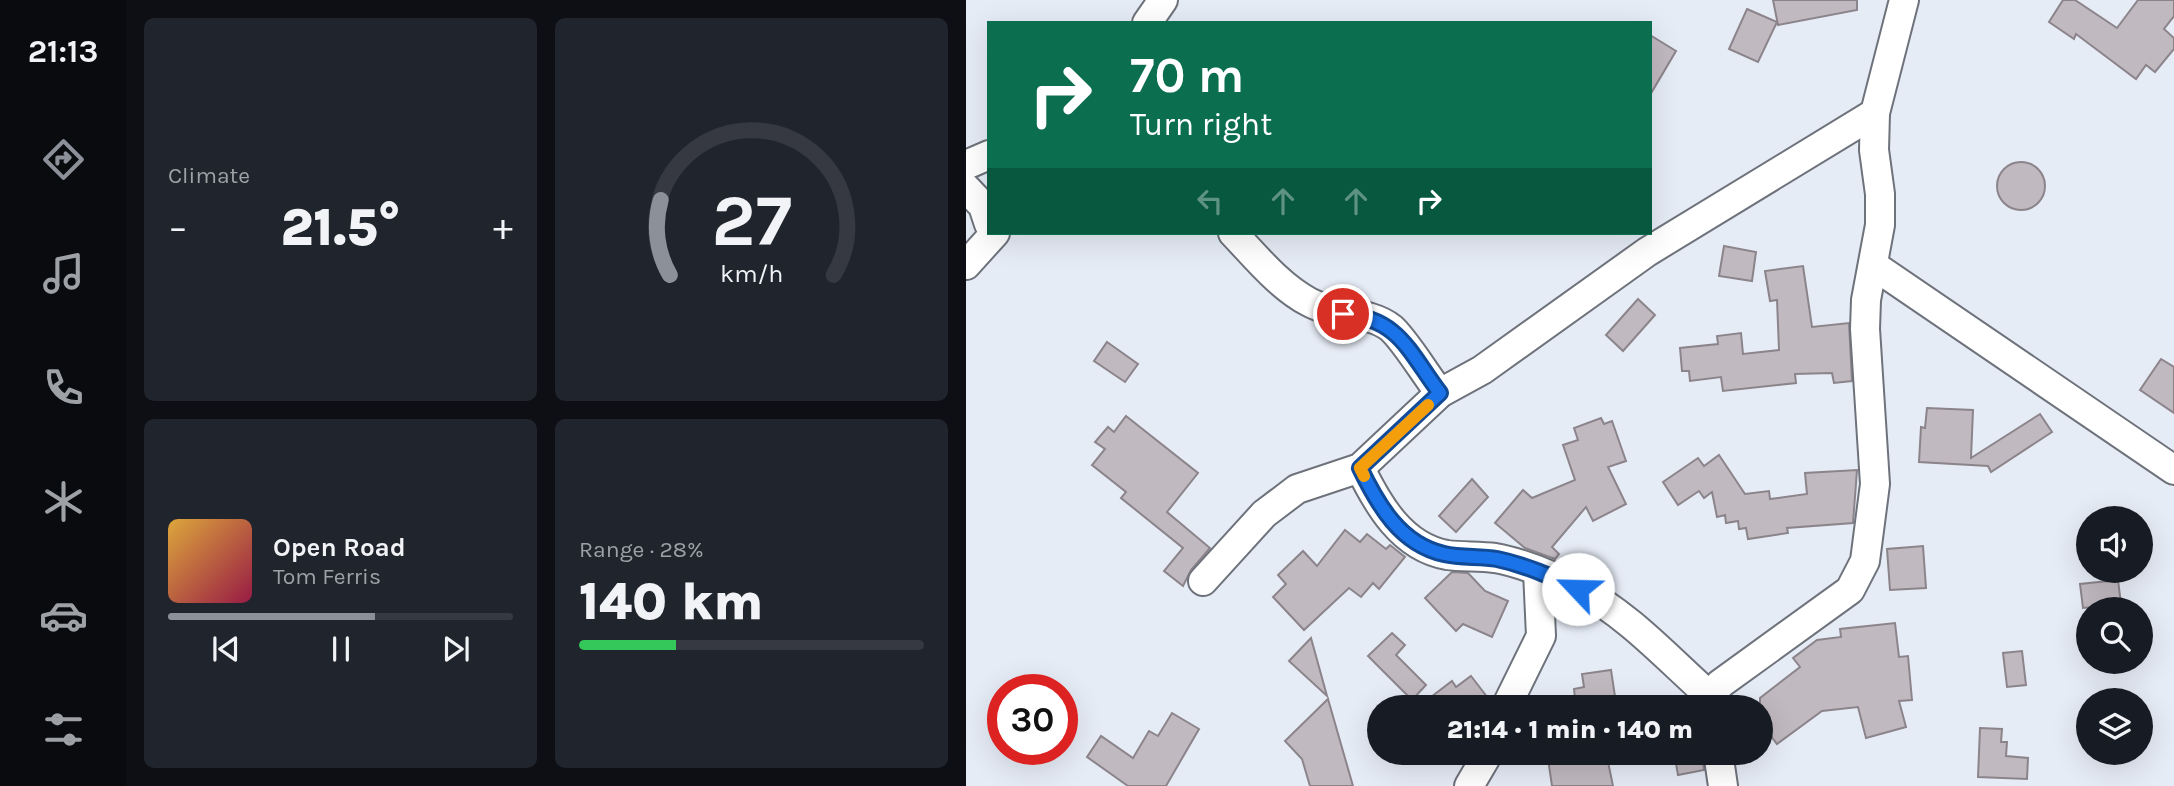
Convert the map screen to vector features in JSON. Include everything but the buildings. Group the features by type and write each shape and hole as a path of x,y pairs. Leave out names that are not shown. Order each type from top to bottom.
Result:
{"street":[{"path":"1148,21 1163,0"},
{"path":"1714,695 1720,684 1850,590 1866,561 1875,484 1865,329 1880,225 1880,194 1874,150 1875,113 1904,0"},
{"path":"1203,581 1264,514 1297,489 1360,468 1440,393 1482,370 1647,252 1875,113"},
{"path":"966,165 987,156"},
{"path":"966,188 983,206 987,217"},
{"path":"966,265 989,235"},
{"path":"1235,235 1268,270 1309,302 1343,314 1365,316 1391,328 1440,393"},
{"path":"1873,265 2174,470"},
{"path":"1360,468 1382,510 1425,548 1446,555 1495,559 1538,571 1607,605 1703,695"},
{"path":"1512,695 1541,636 1542,609 1538,571"},
{"path":"1469,786 1481,765"},
{"path":"1720,765 1723,786"}],"slow traffic":[{"path":"1364,476 1360,468 1371,461 1428,405"}],"route":[{"path":"1343,314 1365,316 1391,328 1440,393 1371,461 1360,468 1382,510 1407,535 1425,548 1446,555 1495,559 1531,568 1578,589"}]}
